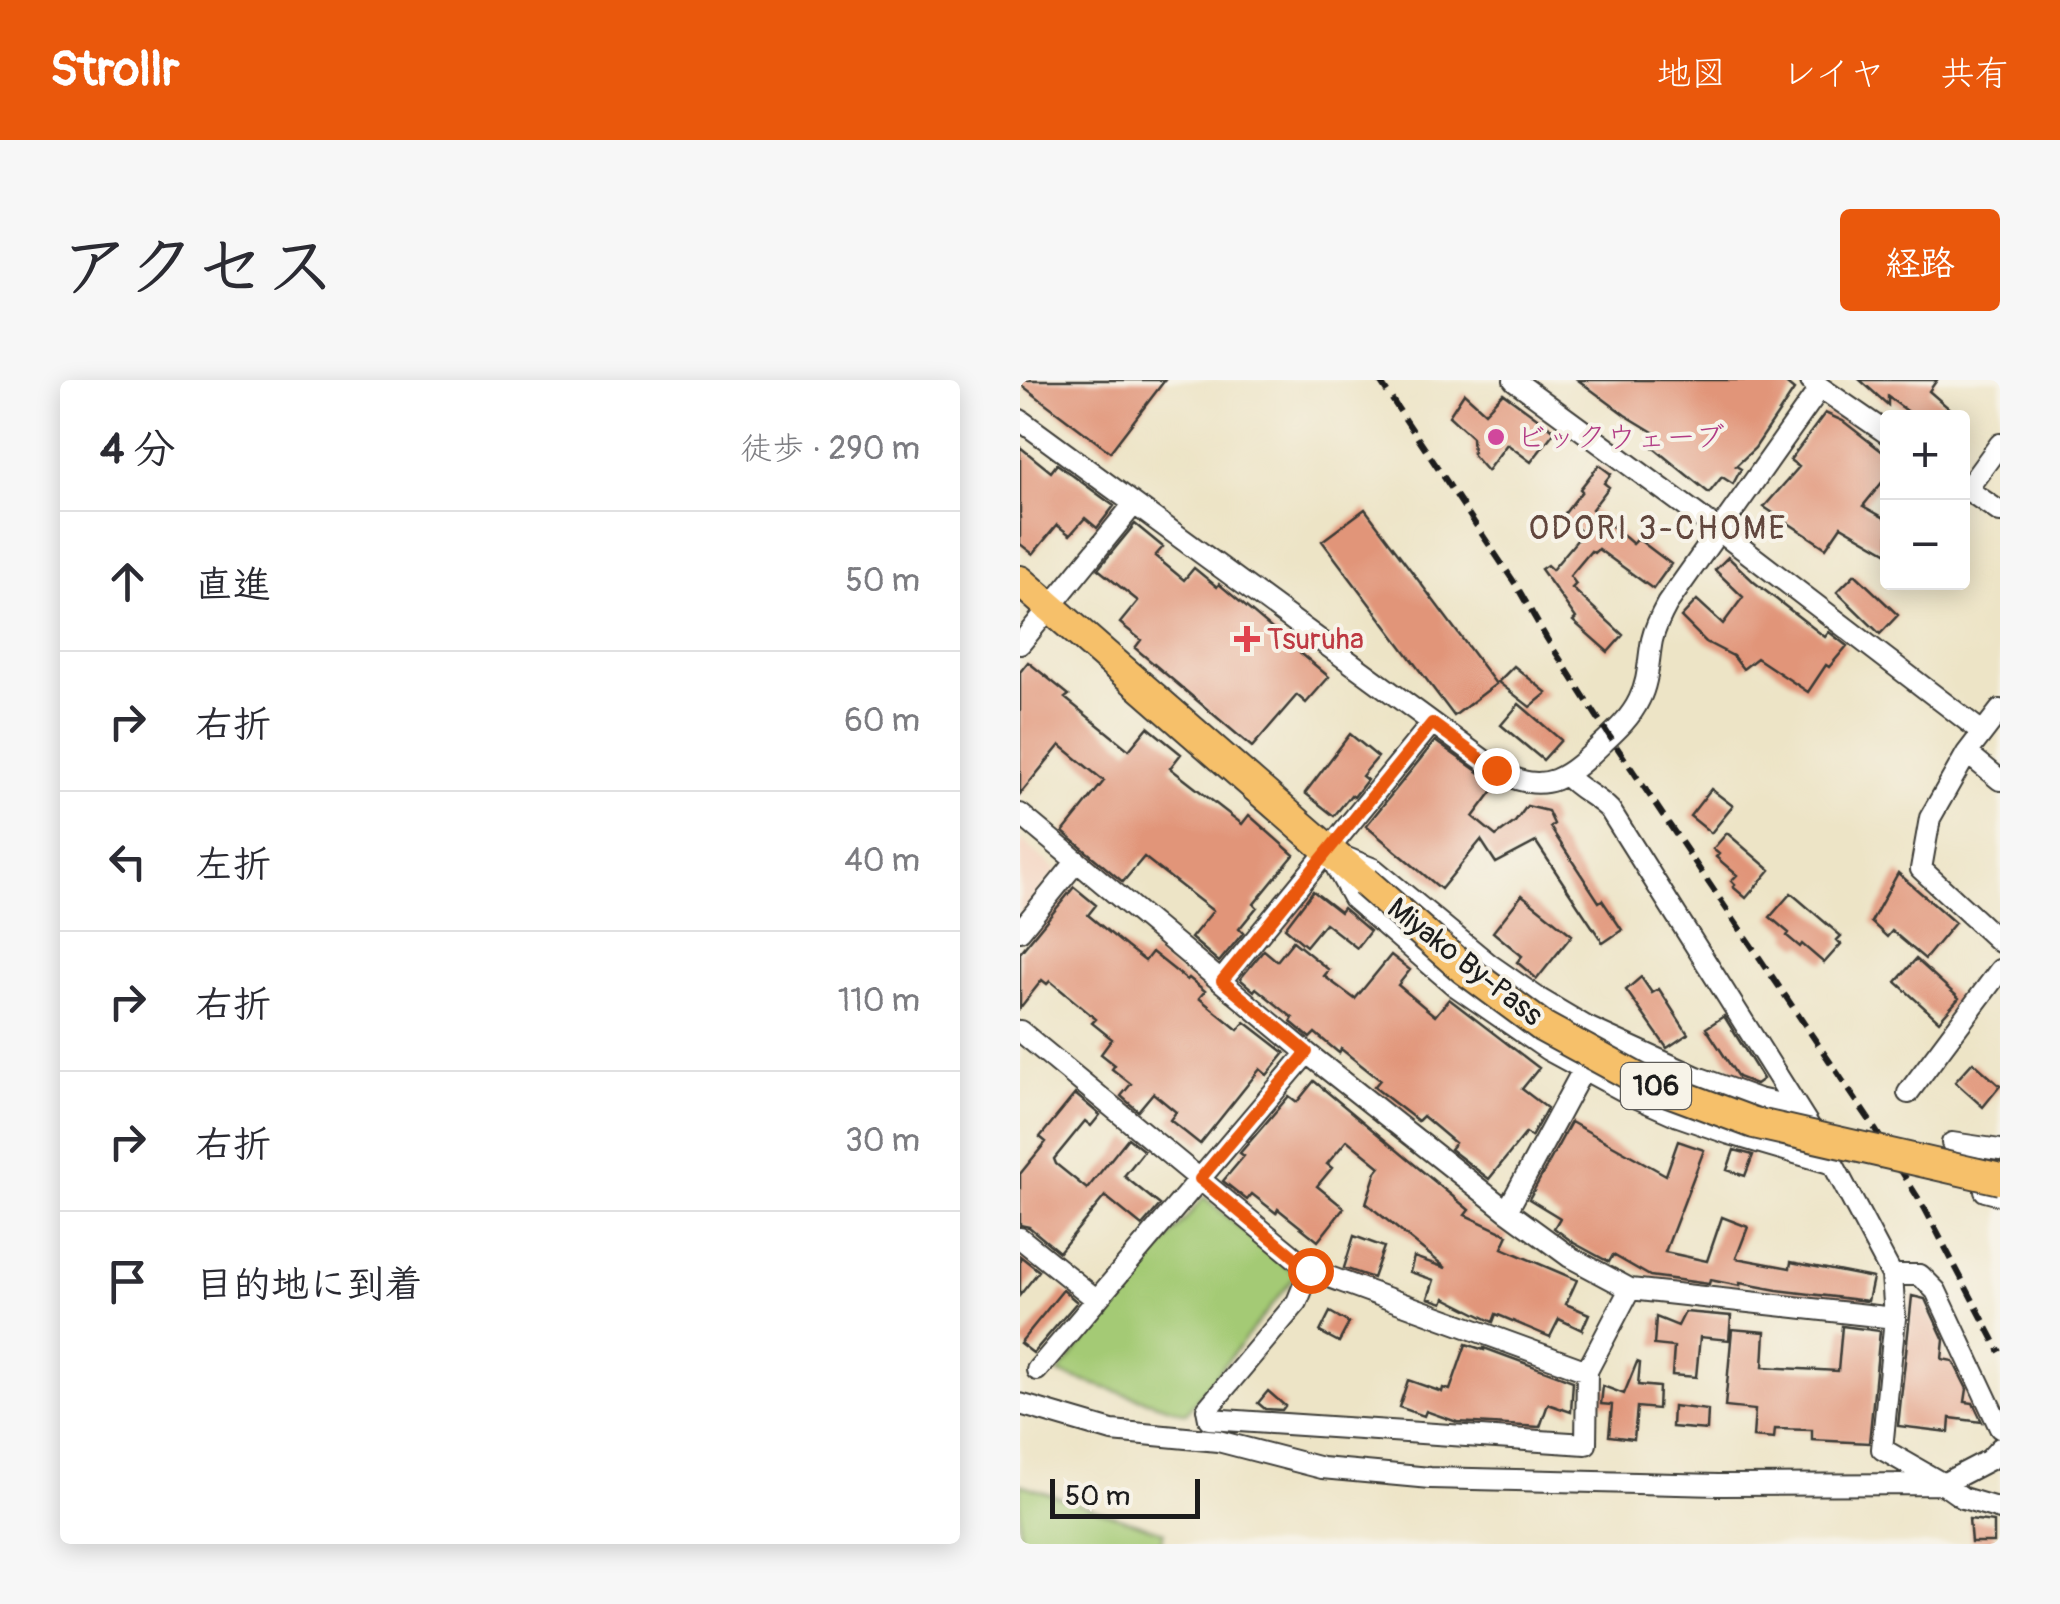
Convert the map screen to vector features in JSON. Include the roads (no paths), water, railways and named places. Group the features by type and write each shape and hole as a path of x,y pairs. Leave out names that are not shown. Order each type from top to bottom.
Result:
{"highway":[{"name":"Miyako By-Pass","path":"1020,581 1463,968 1544,1026 1644,1082 1754,1123 1995,1188"}],"street":[{"path":"1514,380 1982,732"},
{"path":"1020,420 1510,778 1542,784 1566,776 1631,715 1644,687 1658,620 1815,384 1880,429"},
{"path":"1970,481 2000,444"},
{"path":"1970,491 2000,512"},
{"path":"1020,644 1134,504"},
{"path":"2000,710 1967,753 1930,818 1921,869 2000,942"},
{"path":"1222,981 1432,723"},
{"path":"1967,753 2000,780"},
{"path":"1566,776 1610,810 1833,1164 1892,1275 1896,1318 1882,1449 1963,1498 2000,1509"},
{"path":"1020,814 1307,1052 1506,1211 1570,1257 1630,1289 1896,1318"},
{"path":"1327,850 1353,898 1454,986 1582,1070 1678,1116 1833,1164"},
{"path":"1327,850 1374,869 1489,964 1587,1026 1697,1077 1795,1107"},
{"path":"1020,931 1077,861"},
{"path":"1908,1092 2000,970"},
{"path":"1020,1030 1310,1270 1588,1371"},
{"path":"1037,1370 1307,1052"},
{"path":"1506,1211 1582,1070"},
{"path":"1952,1144 2000,1150"},
{"path":"1020,1238 1096,1300"},
{"path":"1310,1270 1297,1302 1207,1409 1209,1420 1586,1444 1588,1371 1630,1289"},
{"path":"1892,1275 1920,1275 1936,1291 2000,1428"},
{"path":"1020,1404 1112,1431 1218,1441 1322,1468 1430,1478 1943,1484 1989,1460 2000,1448"}],"railway":[{"path":"1379,380 1516,585 1610,737 1870,1121 1925,1209 2000,1352"}],"place":[{"name":"ビックウェーブ","path":"1496,437"},
{"name":"Tsuruha","path":"1247,639"}],"district":[{"name":"ODORI 3-CHOME","path":"1658,529"}]}
